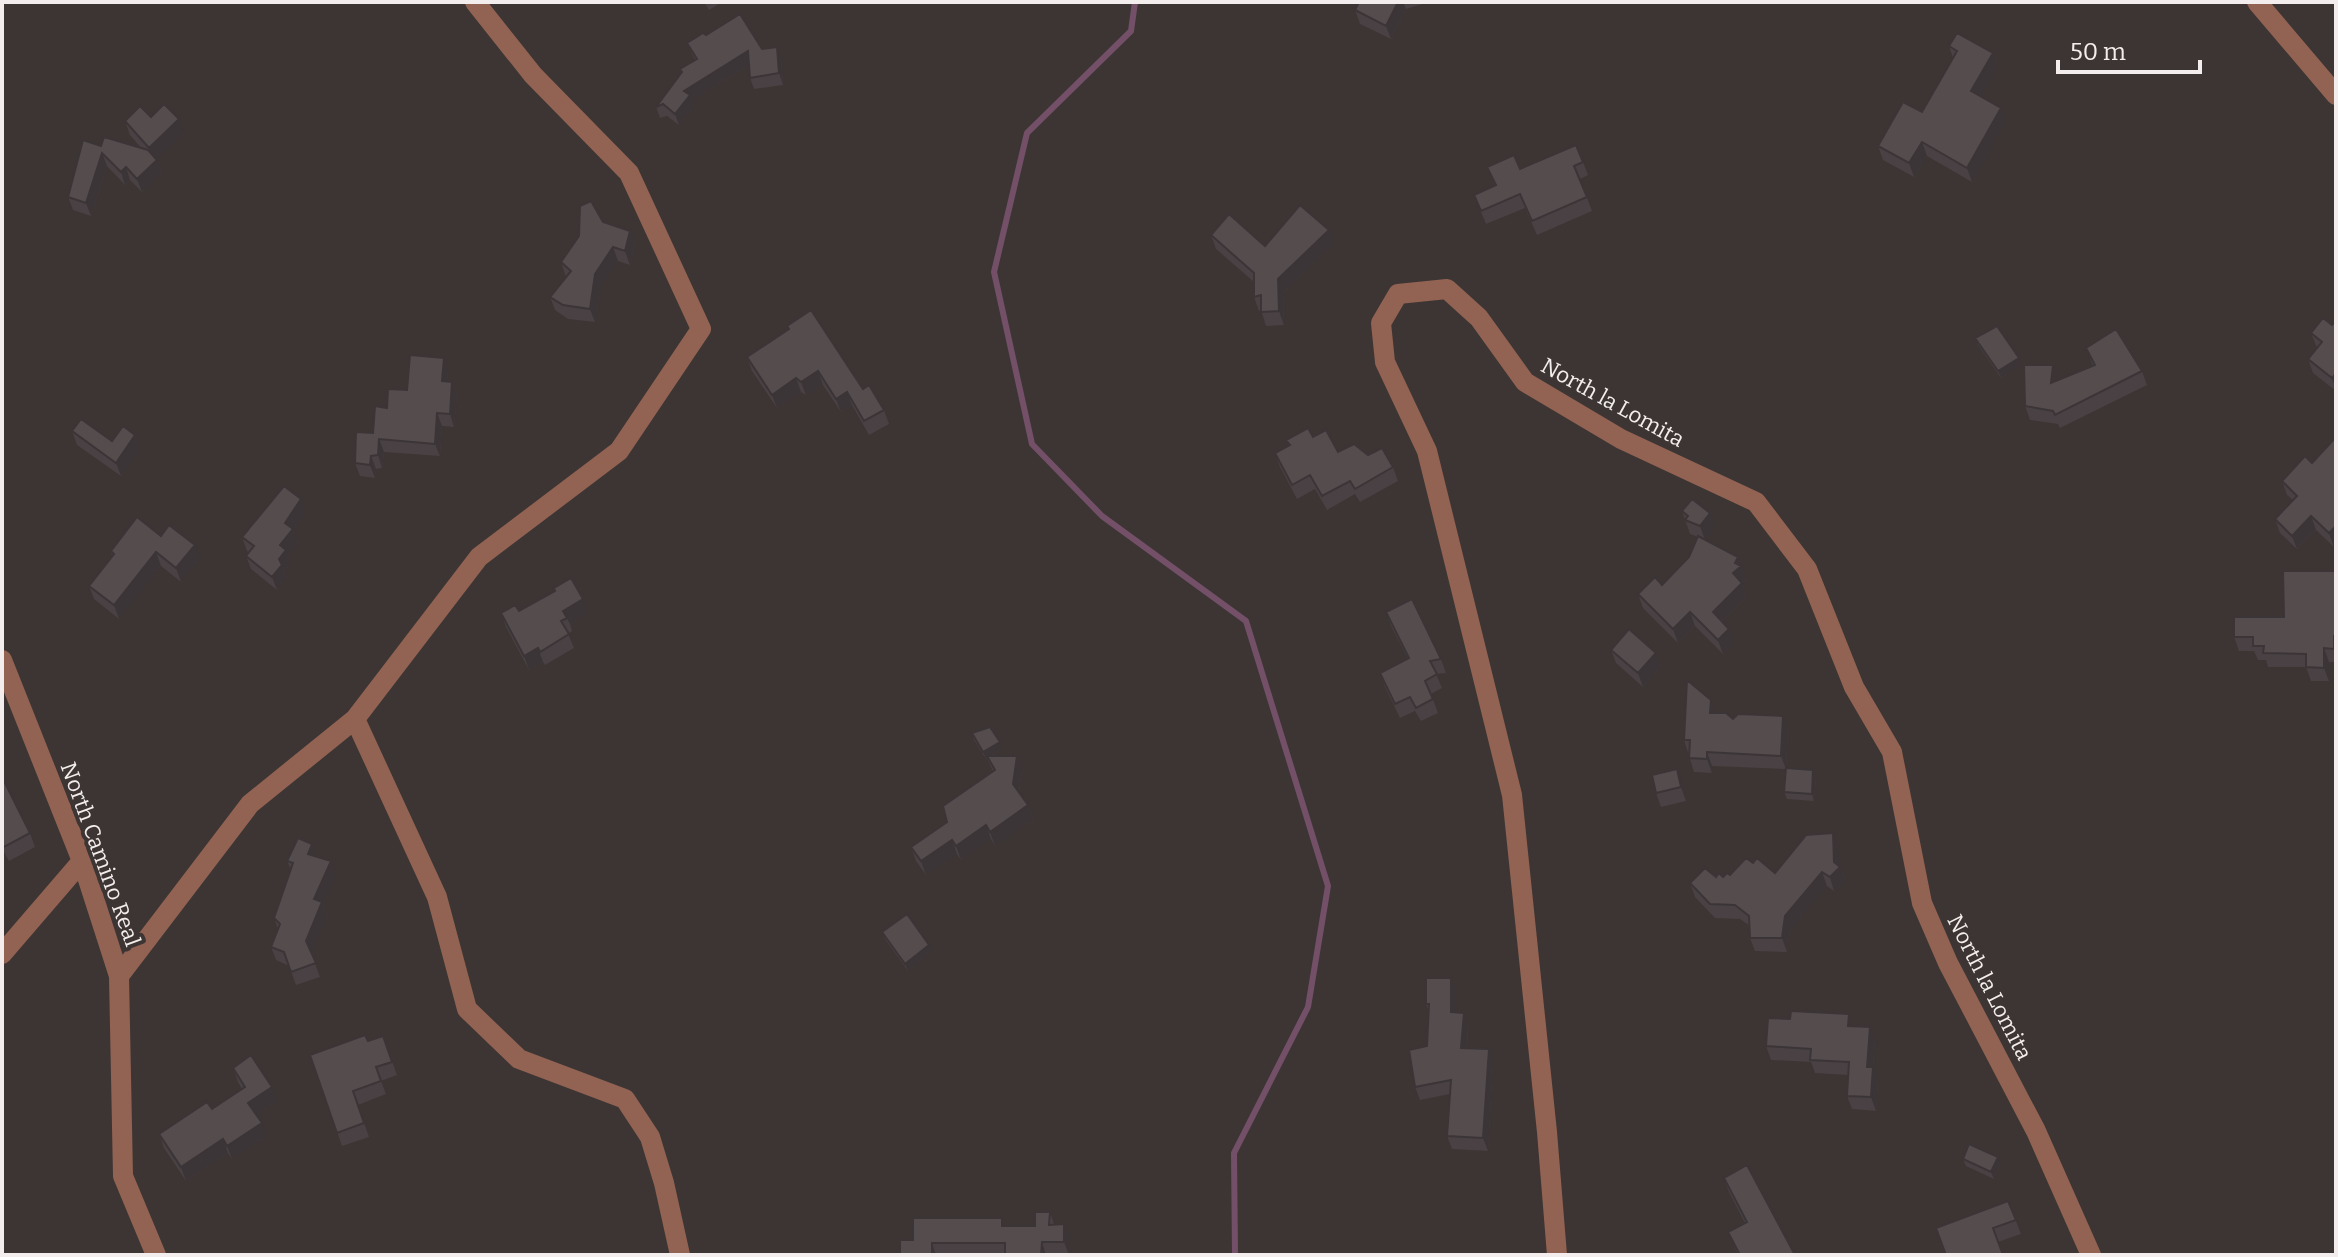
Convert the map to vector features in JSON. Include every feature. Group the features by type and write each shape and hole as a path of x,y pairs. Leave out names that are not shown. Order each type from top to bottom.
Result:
{"street":[{"path":"119,976 250,804 355,719 479,557 619,451 701,329 629,173 533,75 475,2"},
{"path":"2257,2 2336,95"},
{"name":"North la Lomita","path":"1557,1255 1512,795 1427,451 1385,362 1381,323 1398,294 1447,289 1479,318 1525,382 1621,439 1756,502 1807,569 1854,687 1892,752 1922,903 1948,963 2036,1131 2091,1255"},
{"name":"North Camino Real","path":"2,660 82,861 119,976 123,1176 156,1255"},
{"path":"355,719 437,897 467,1009 519,1059 625,1099 650,1137 680,1255"},
{"path":"2,954 82,861"}],"building":[{"path":"1359,2 1398,2 1386,26 1355,10"},
{"path":"740,14 762,49 777,47 779,73 750,78 748,51 684,91 690,95 675,114 663,104 656,107 682,72 680,69 697,59 687,43"},
{"path":"1957,33 1993,53 1971,91 2001,108 1967,168 1922,142 1909,163 1878,146 1903,102 1922,112 1957,51 1949,46"},
{"path":"164,104 179,119 149,148 125,121 140,106 151,117"},
{"path":"104,137 148,150 157,160 137,179 126,167 121,172 102,153 86,203 68,197 83,140 101,146"},
{"path":"1576,145 1583,162 1574,166 1587,197 1532,221 1520,194 1481,211 1474,195 1496,185 1487,167 1514,155 1520,169"},
{"path":"591,201 603,222 630,231 625,251 613,247 595,274 590,309 563,305 550,297 571,271 561,262 579,236 580,206"},
{"path":"1300,205 1329,230 1278,279 1279,311 1261,312 1261,295 1254,297 1254,273 1211,235 1229,214 1265,246"},
{"path":"811,310 863,389 869,385 884,410 864,421 847,392 836,399 818,371 801,382 796,378 772,395 747,357"},
{"path":"2323,318 2332,325 2336,321 2336,373 2332,378 2308,359 2322,342 2311,333"},
{"path":"1997,326 2019,358 1998,371 1975,338"},
{"path":"2116,329 2142,371 2055,415 2053,411 2025,406 2024,365 2053,365 2051,383 2095,365 2086,348"},
{"path":"410,355 444,358 442,381 452,382 450,414 437,413 435,444 379,439 378,455 371,456 370,465 355,463 356,432 373,433 375,406 387,408 388,389 407,390"},
{"path":"81,419 112,441 123,426 135,435 116,463 72,431"},
{"path":"1308,428 1313,437 1326,430 1338,452 1354,444 1368,455 1382,448 1393,467 1355,489 1350,481 1322,496 1310,475 1292,485 1275,453 1290,445 1286,440"},
{"path":"2336,437 2336,526 2329,533 2311,516 2292,536 2275,519 2297,496 2282,481 2305,456 2312,463"},
{"path":"284,486 301,499 285,523 293,529 280,545 286,550 279,559 282,565 272,577 246,556 254,546 242,537"},
{"path":"1692,499 1710,513 1700,526 1685,520 1688,516 1682,511"},
{"path":"137,517 161,536 169,525 195,545 176,568 156,552 114,605 89,586"},
{"path":"1698,536 1738,557 1735,563 1741,566 1733,573 1742,583 1713,612 1729,629 1718,640 1690,612 1673,629 1638,594 1655,577 1662,585 1689,557"},
{"path":"2283,571 2336,571 2336,636 2334,649 2324,648 2324,668 2306,667 2306,654 2263,653 2264,646 2253,646 2253,637 2234,637 2234,617 2284,617"},
{"path":"571,578 583,599 563,611 567,618 561,621 569,634 540,652 538,648 524,656 501,613 515,605 519,611 555,591 554,588"},
{"path":"1412,599 1441,659 1430,661 1437,674 1425,681 1433,699 1416,708 1410,697 1395,704 1380,673 1409,658 1386,612"},
{"path":"1629,629 1656,653 1638,673 1611,650"},
{"path":"1687,680 1711,700 1710,713 1726,713 1733,719 1738,714 1783,716 1781,756 1707,752 1707,759 1689,758 1690,740 1684,740"},
{"path":"990,727 1000,742 983,752 972,733"},
{"path":"987,756 1017,756 1013,784 1028,805 990,832 986,825 956,846 952,840 921,861 911,847 947,822 943,806 995,770"},
{"path":"1786,768 1813,770 1812,794 1784,792"},
{"path":"1677,769 1681,787 1656,793 1652,775"},
{"path":"2,777 30,833 4,847 2,844"},
{"path":"1833,833 1834,862 1840,867 1830,877 1822,872 1785,916 1782,938 1750,938 1749,916 1735,905 1710,904 1690,883 1705,868 1716,877 1719,873 1723,877 1727,873 1730,875 1746,858 1753,863 1757,858 1775,873 1806,835"},
{"path":"298,838 312,844 308,854 331,861 314,899 322,902 306,941 316,963 291,972 284,952 271,947 280,924 274,918 293,863 287,861"},
{"path":"907,914 929,945 905,964 882,932"},
{"path":"1426,978 1451,978 1451,1012 1464,1013 1461,1048 1489,1049 1483,1138 1447,1136 1451,1080 1415,1087 1409,1050 1427,1046 1429,1004 1426,1004"},
{"path":"1791,1011 1849,1014 1848,1026 1870,1027 1867,1067 1873,1067 1871,1097 1847,1096 1849,1062 1810,1060 1811,1049 1766,1046 1768,1018 1790,1019"},
{"path":"365,1035 368,1041 383,1036 392,1062 376,1067 381,1081 353,1091 364,1123 337,1133 310,1055"},
{"path":"251,1055 272,1087 248,1103 262,1123 227,1146 223,1139 181,1167 159,1134 207,1102 212,1109 245,1087 233,1068"},
{"path":"1969,1144 1998,1157 1991,1172 1963,1159"},
{"path":"1747,1165 1795,1255 1740,1255 1728,1232 1747,1222 1724,1178"},
{"path":"2008,1201 2016,1220 1993,1228 2003,1255 1946,1255 1936,1228"},
{"path":"1035,1212 1050,1212 1049,1225 1064,1224 1064,1242 1042,1242 1041,1255 1005,1255 1005,1243 932,1243 932,1255 900,1255 900,1240 913,1240 913,1218 1002,1218 1002,1226 1035,1226"}],"waterway":[{"path":"1135,2 1131,31 1027,133 994,272 1032,444 1102,516 1246,621 1328,886 1308,1007 1234,1153 1235,1255"}]}
